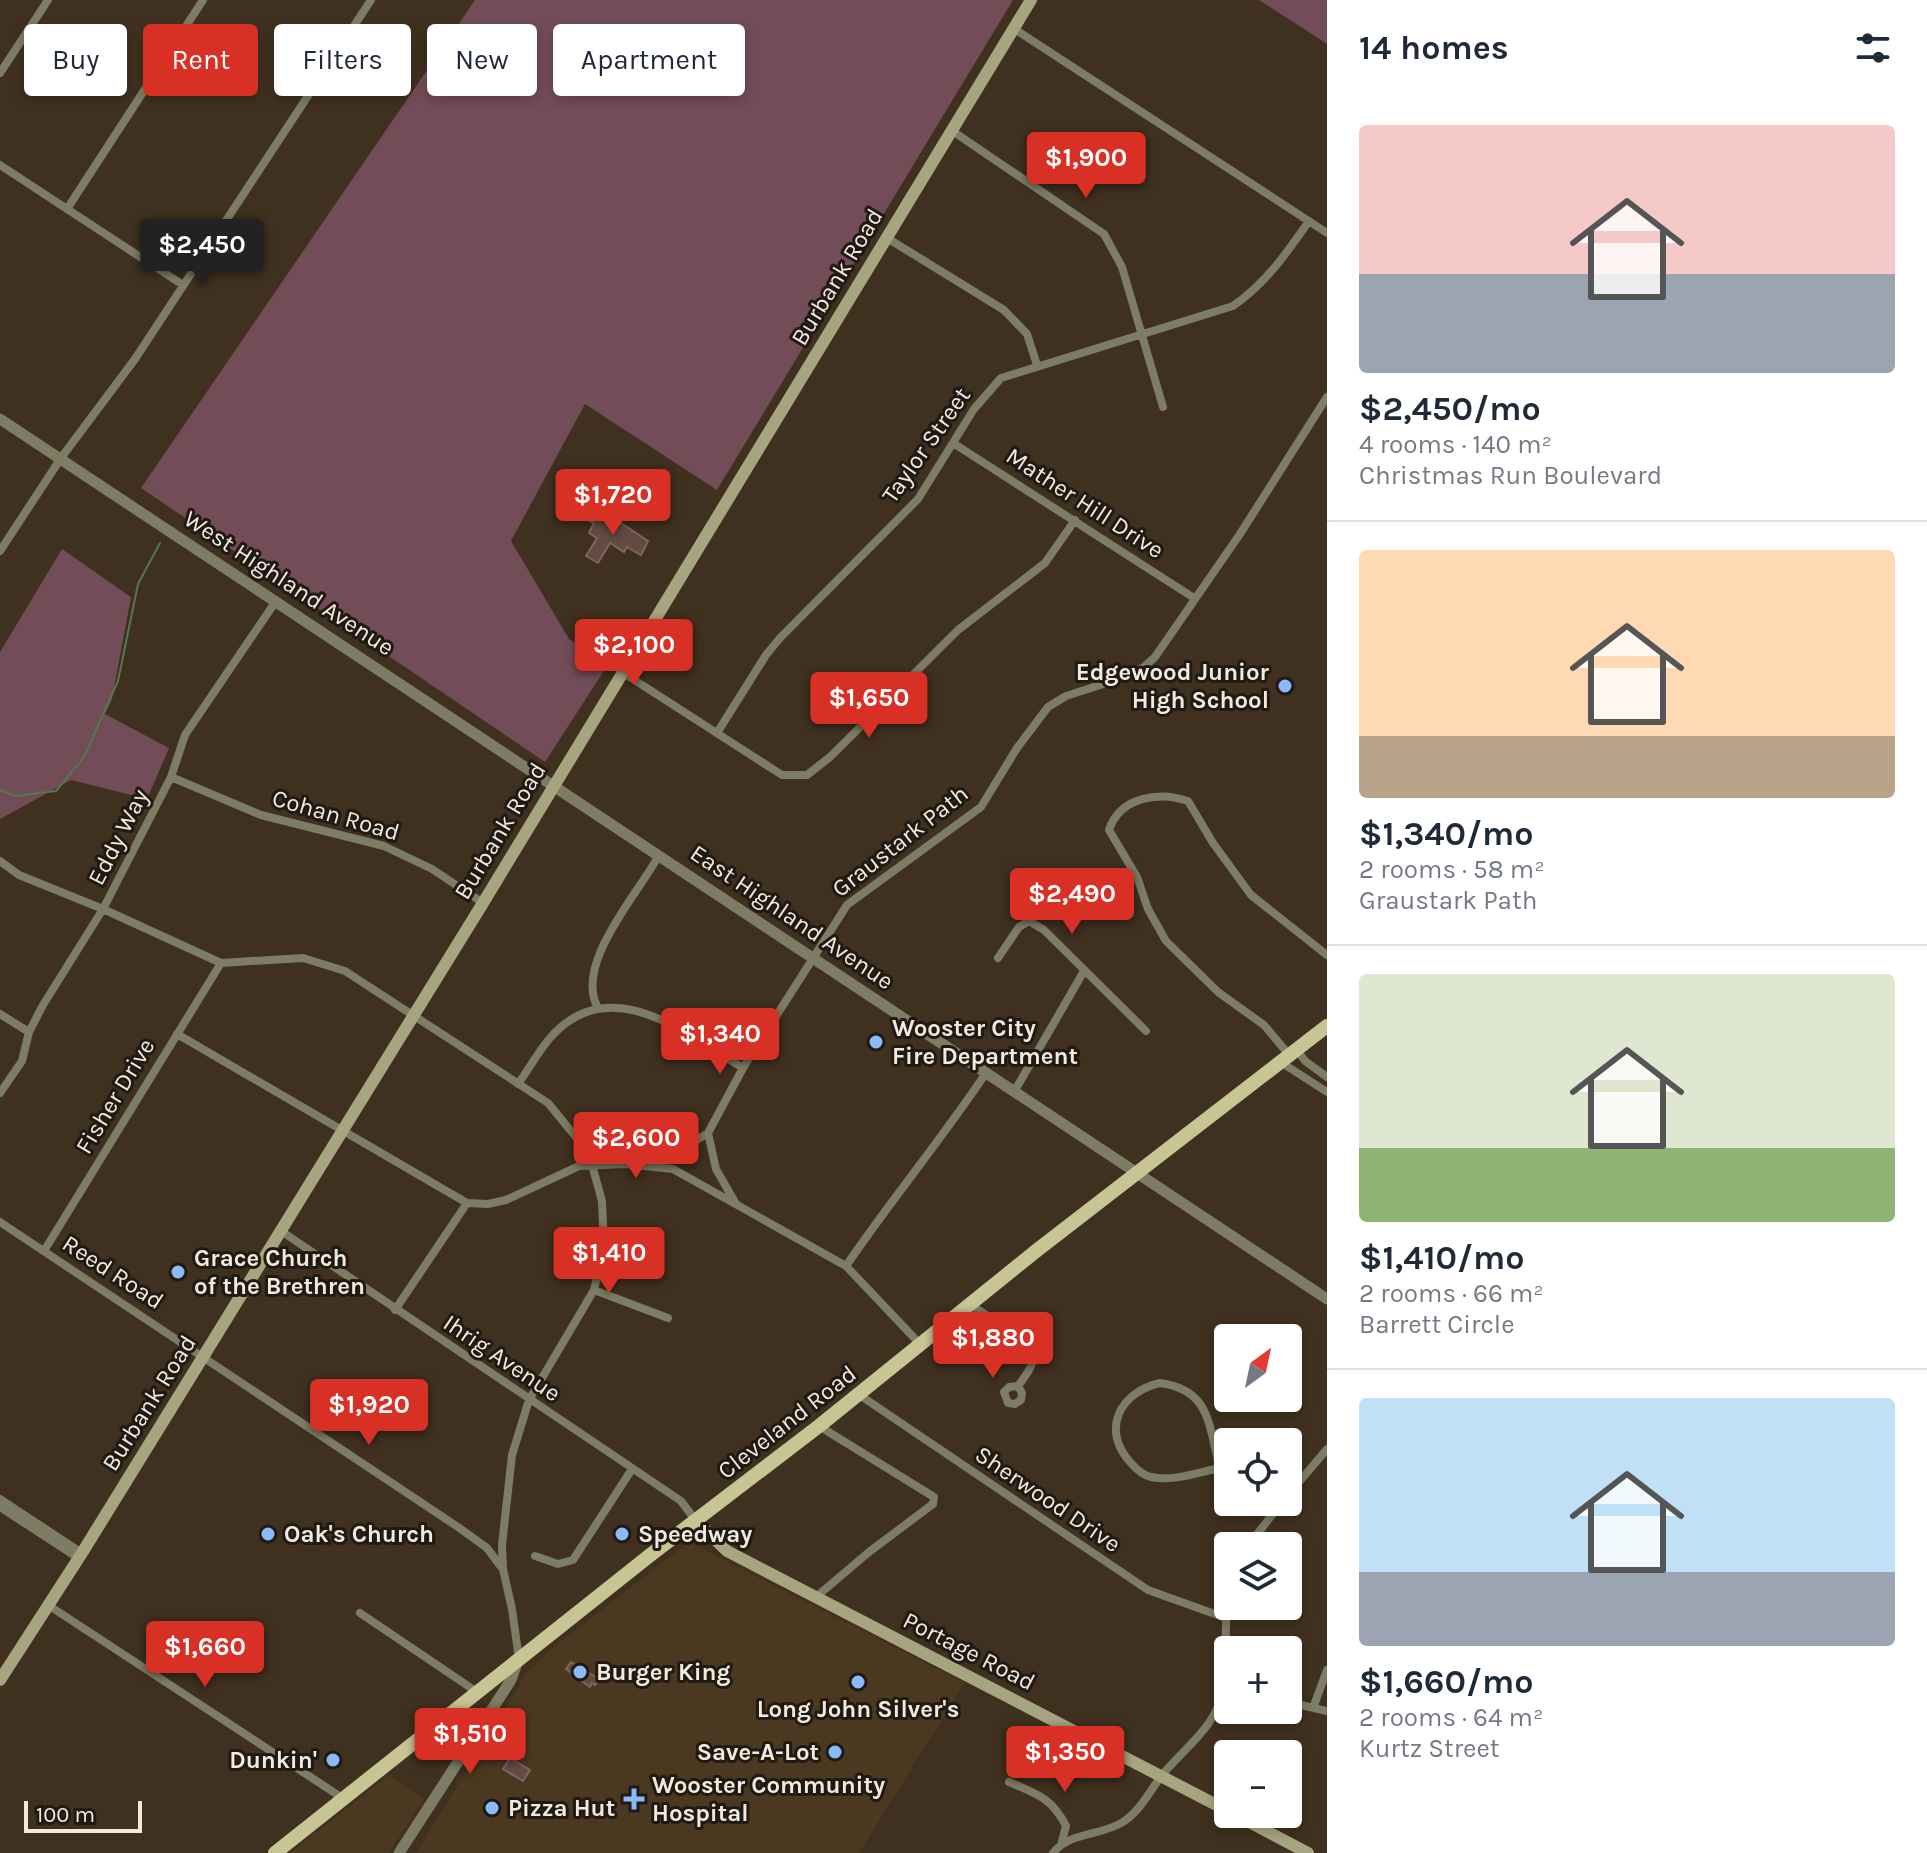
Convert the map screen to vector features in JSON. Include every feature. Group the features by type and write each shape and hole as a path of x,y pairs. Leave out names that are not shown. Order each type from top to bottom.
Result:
{"main road":[{"name":"Burbank Road","path":"2,1673 80,1555 413,1017 1031,0"},
{"name":"Cleveland Road","path":"275,1853 1327,1026"},
{"name":"Portage Road","path":"696,1521 727,1551 1214,1803"},
{"path":"1261,1828 1308,1853"}],"street":[{"path":"0,73 48,0"},
{"path":"67,209 203,0"},
{"path":"0,551 61,458 135,359 371,0"},
{"path":"1013,28 1327,233"},
{"path":"951,130 1104,234 1122,267 1163,407"},
{"path":"0,165 183,285"},
{"name":"Taylor Street","path":"717,733 766,655 918,499 991,387 1012,372 1233,306 1256,290 1309,221"},
{"path":"887,238 1004,310 1027,334 1037,365"},
{"name":"Graustark Path","path":"708,1133 743,1068 812,956 856,896 981,807 1017,748 1048,707 1066,696 1144,667 1155,657 1240,534 1327,397"},
{"name":"West Highland Avenue","path":"0,419 553,784"},
{"name":"Mather Hill Drive","path":"953,443 1194,598"},
{"path":"622,672 782,775 807,775 830,757 958,630 1045,563 1075,520"},
{"name":"Eddy Way","path":"0,1093 22,1061 29,1032 103,909 171,777 185,735 276,601"},
{"name":"Cohan Road","path":"171,777 261,815 384,846 432,869 483,903"},
{"name":"East Highland Avenue","path":"553,784 1327,1299"},
{"path":"1327,955 1251,895 1213,843 1188,801 1177,797 1152,797 1128,803 1113,818 1109,830 1137,877 1148,909 1166,941 1218,992 1264,1025 1289,1056 1327,1092"},
{"path":"598,1008 593,988 600,951 659,855"},
{"path":"0,861 19,875 221,963 303,958 345,971 557,1112 592,1165 602,1201 605,1231 594,1290 529,1400 512,1455 503,1519 503,1569 519,1659 511,1680 399,1853"},
{"path":"998,958 1019,927 1029,921 1044,930 1146,1031"},
{"name":"Fisher Drive","path":"44,1251 221,963"},
{"path":"1014,1092 1084,971"},
{"path":"518,1084 551,1037 572,1020 598,1008 638,1009 671,1024 743,1068"},
{"path":"0,1014 29,1032"},
{"path":"177,1034 467,1203 488,1204 506,1200 562,1172 592,1165 654,1165 673,1169 846,1266 920,1344"},
{"path":"1289,1056 1305,1061 1327,1077"},
{"path":"846,1266 899,1189 940,1142 986,1073"},
{"path":"654,1165 708,1133 716,1169 736,1204"},
{"path":"395,1310 467,1203"},
{"name":"Reed Road","path":"0,1222 458,1527 493,1554 503,1569"},
{"name":"Ihrig Avenue","path":"281,1231 681,1501 696,1521"},
{"path":"594,1290 668,1318"},
{"path":"971,1305 1026,1341 1033,1349 1034,1360 1018,1386"},
{"path":"1160,1383 1193,1394 1209,1421 1220,1468 1162,1478 1148,1476 1136,1469 1122,1454 1116,1436 1117,1419 1124,1403 1145,1387 1160,1383"},
{"name":"Sherwood Drive","path":"858,1394 1148,1590 1214,1614"},
{"path":"816,1597 933,1504 934,1497 819,1426"},
{"path":"1302,1478 1327,1449"},
{"path":"535,1556 558,1564 573,1560 632,1469"},
{"path":"0,1499 80,1555"},
{"path":"0,1507 80,1555"},
{"path":"1259,1532 1271,1516"},
{"path":"48,1605 344,1800"},
{"path":"360,1613 477,1692"},
{"path":"1313,1708 1327,1670"},
{"path":"1302,1705 1327,1711"},
{"path":"1062,1841 1125,1821 1207,1727 1214,1715"},
{"path":"1009,1782 1057,1807 1066,1826 1062,1841 1053,1853"}],"shaded area":[{"path":"475,0 1013,0 717,490 585,404 511,541 569,639 609,663 545,762 141,488 427,70 427,96 537,96 537,24 459,24"},
{"path":"1259,0 1327,0 1327,44"},
{"path":"62,549 131,597 112,699 105,714 169,748 147,799 71,780 0,819 0,652"},
{"path":"689,1542 965,1683 859,1853 416,1853 526,1674 549,1651"},
{"path":"389,1775 424,1799 389,1853 290,1853"}],"building":[{"path":"603,511 648,541 641,555 627,547 624,552 610,543 598,563 586,556 597,538 589,533 594,523 588,520 592,512 599,517"},
{"name":"Burger King","path":"571,1662 599,1679 595,1685 592,1683 590,1687 566,1669"},
{"path":"510,1758 530,1770 523,1781 503,1769"}],"waterway":[{"path":"0,790 16,796 56,791 84,757 118,681 138,584 160,543"}],"place":[{"name":"Edgewood Junior High School","path":"1285,686"},
{"name":"Wooster City Fire Department","path":"876,1042"},
{"name":"Grace Church of the Brethren","path":"178,1272"},
{"name":"Oak's Church","path":"268,1534"},
{"name":"Speedway","path":"622,1534"},
{"name":"Burger King","path":"580,1672"},
{"name":"Long John Silver's","path":"858,1682"},
{"name":"Save-A-Lot","path":"835,1752"},
{"name":"Dunkin'","path":"333,1760"},
{"name":"Wooster Community Hospital","path":"634,1799"},
{"name":"Pizza Hut","path":"492,1808"}]}
